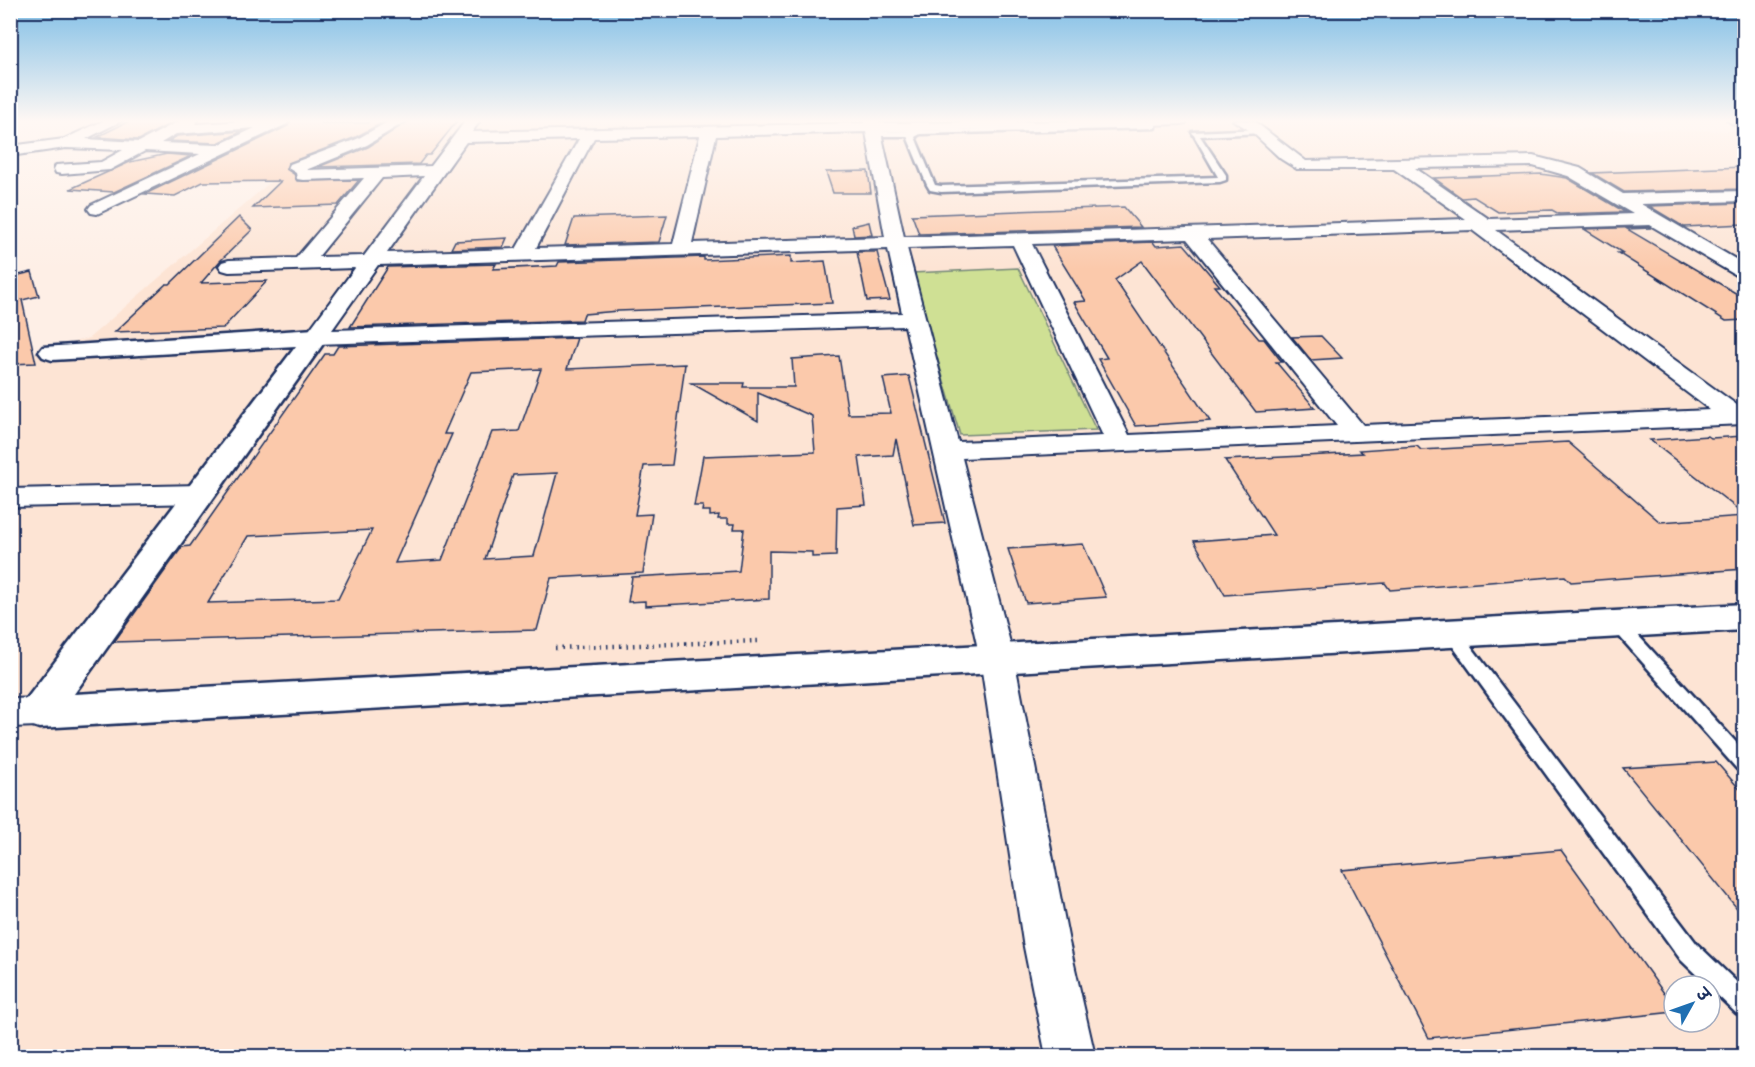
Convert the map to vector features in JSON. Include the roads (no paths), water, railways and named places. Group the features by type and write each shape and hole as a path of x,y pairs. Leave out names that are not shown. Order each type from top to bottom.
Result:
{"street":[{"path":"97,209 177,170"},
{"path":"302,170 297,172 436,171"},
{"path":"523,254 569,170"},
{"path":"681,249 700,170"},
{"path":"882,170 896,242 996,658 1046,942 1070,1056"},
{"path":"1406,170 1740,416"},
{"path":"1567,170 1744,272"},
{"path":"25,712 200,494 436,171"},
{"path":"302,264 377,173"},
{"path":"1621,199 1744,196"},
{"path":"229,267 523,254 1654,219"},
{"path":"1192,233 1356,433"},
{"path":"1019,238 1120,444"},
{"path":"52,352 315,337 915,319"},
{"path":"947,451 1740,416"},
{"path":"10,498 200,494"},
{"path":"25,712 1744,617"}],"lane":[{"path":"925,170 933,188 941,189 1224,178 1219,170"},
{"path":"1618,624 1744,763"},
{"path":"1452,633 1689,952 1744,1005"}]}
